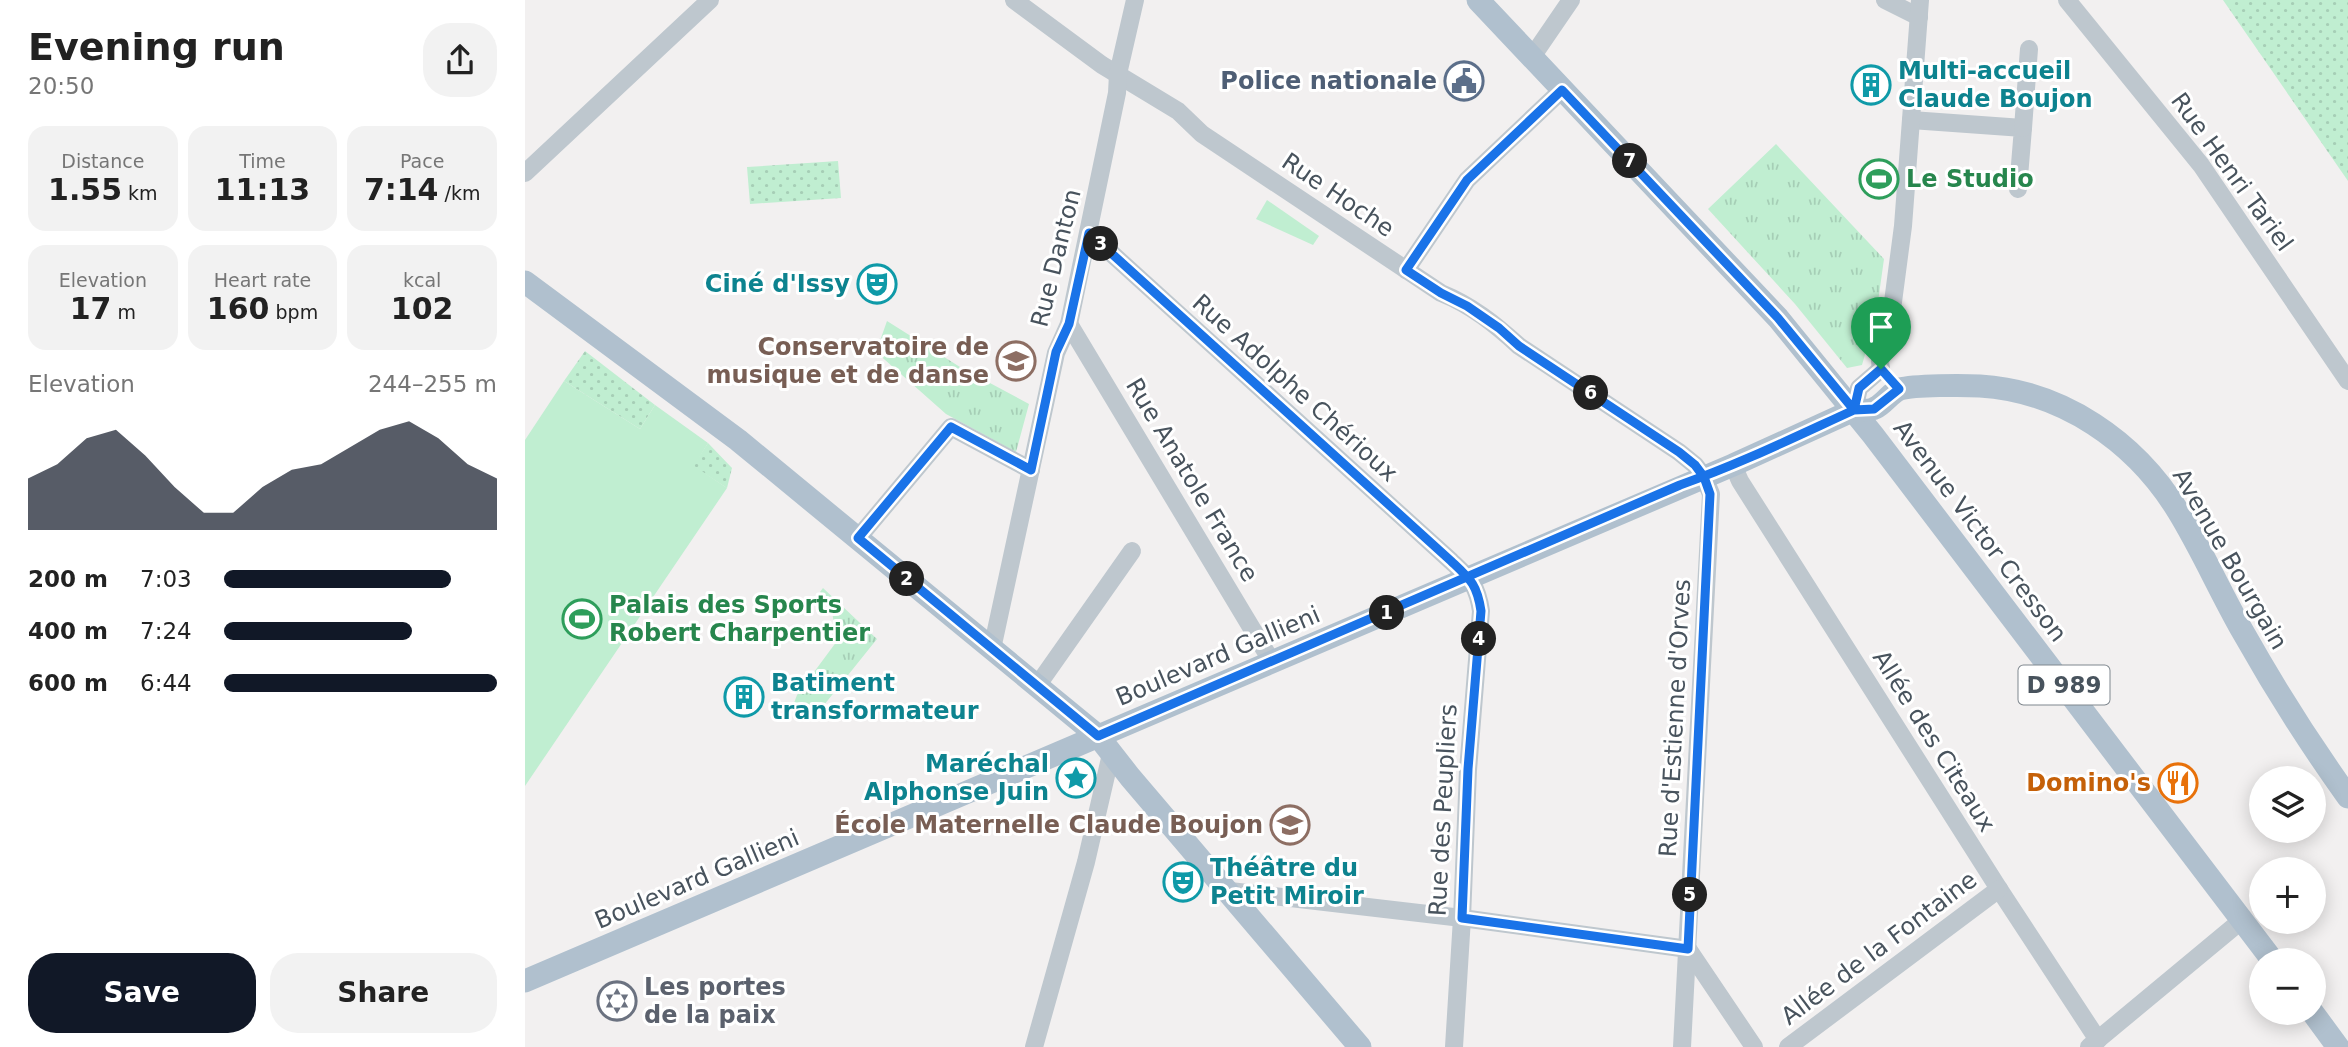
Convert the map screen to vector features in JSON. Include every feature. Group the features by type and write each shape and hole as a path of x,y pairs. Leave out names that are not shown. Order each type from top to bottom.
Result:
{"main road":[{"name":"Avenue Victor Cresson","path":"1478,0 1778,318 1854,410 2263,948"},
{"path":"525,282 703,413 858,538 1105,745 1360,1047"},
{"name":"Avenue Bourgain","path":"1899,389 1977,386 2024,393 2079,415 2111,435 2130,451 2148,469 2178,511 2279,696 2348,797"},
{"name":"Boulevard Gallieni","path":"525,981 1105,745 1272,662 1733,465 1854,410 1874,409 1899,389"},
{"path":"2322,1025 2339,1047"}],"street":[{"path":"525,173 710,0"},
{"name":"Rue Hoche","path":"1014,0 1118,74 1178,111 1202,134 1441,293 1459,301 1499,328 1519,346 1671,446 1695,465 1704,477"},
{"name":"Rue Danton","path":"992,649 1056,352 1069,324 1135,0"},
{"path":"1532,57 1571,0"},
{"path":"1885,0 1919,8 1903,226 1887,342 1880,361 1881,369 1899,389"},
{"name":"Rue Henri Tariel","path":"2067,0 2201,165 2348,381"},
{"path":"2018,189 2028,48"},
{"path":"1406,270 1467,180 1562,90"},
{"path":"1911,120 2023,128"},
{"name":"Rue Adolphe Chérioux","path":"1089,233 1469,578"},
{"name":"Rue Anatole France","path":"1069,324 1272,662"},
{"path":"1854,410 1859,388 1881,369"},
{"path":"858,538 951,427 1031,470"},
{"name":"Allée des Citeaux","path":"1733,465 1740,481 1999,889 2093,1043"},
{"name":"Rue d'Estienne d'Orves","path":"1682,1047 1710,494 1704,477"},
{"path":"1037,686 1132,551"},
{"name":"Rue des Peupliers","path":"1454,1047 1468,769 1481,611 1478,593 1469,578"},
{"path":"1034,1047 1086,862 1105,745"},
{"name":"Allée de la Fontaine","path":"1788,1047 1999,889"},
{"path":"1230,891 1462,918 1688,949 1754,1047"},
{"path":"2093,1043 2242,919"}],"green space":[{"path":"2223,0 2348,0 2348,181"},
{"path":"1776,144 1884,259 1876,316 1862,365 1847,368 1795,304 1708,209"},
{"path":"838,161 841,198 750,204 747,167"},
{"path":"1267,200 1319,236 1313,245 1256,219"},
{"path":"887,321 960,367 1029,404 1016,452 946,414 876,352"},
{"path":"585,351 655,405 640,429 564,381"},
{"name":"Palais des Sports Robert Charpentier","path":"564,381 640,429 655,405 708,443 694,466 727,488 525,786 525,440"},
{"path":"708,443 732,468 727,488 693,466"},
{"path":"823,588 877,639 816,715 794,703 837,641 831,606 820,592"}],"place":[{"name":"Police nationale","path":"1464,81"},
{"name":"Multi-accueil Claude Boujon","path":"1871,85"},
{"name":"Le Studio","path":"1879,179"},
{"name":"Ciné d'Issy","path":"877,284"},
{"name":"Conservatoire de musique et de danse","path":"1016,361"},
{"name":"Palais des Sports Robert Charpentier","path":"582,619"},
{"name":"Batiment transformateur","path":"744,697"},
{"name":"Maréchal Alphonse Juin","path":"1076,778"},
{"name":"Domino's","path":"2178,783"},
{"name":"École Maternelle Claude Boujon","path":"1290,825"},
{"name":"Théâtre du Petit Miroir","path":"1183,882"},
{"name":"Les portes de la paix","path":"617,1001"}],"route":[{"path":"1881,369 1859,388 1854,410 1733,465 1704,477 1680,485 1469,578 1098,736 858,538 951,427 1031,470 1056,352 1069,324 1089,233 1451,561 1469,578 1478,593 1481,611 1468,769 1462,918 1688,949 1710,494 1704,477 1695,465 1662,440 1519,346 1499,328 1459,301 1441,293 1406,270 1467,180 1562,90 1778,318 1854,410 1874,409 1899,389 1881,369"}]}
